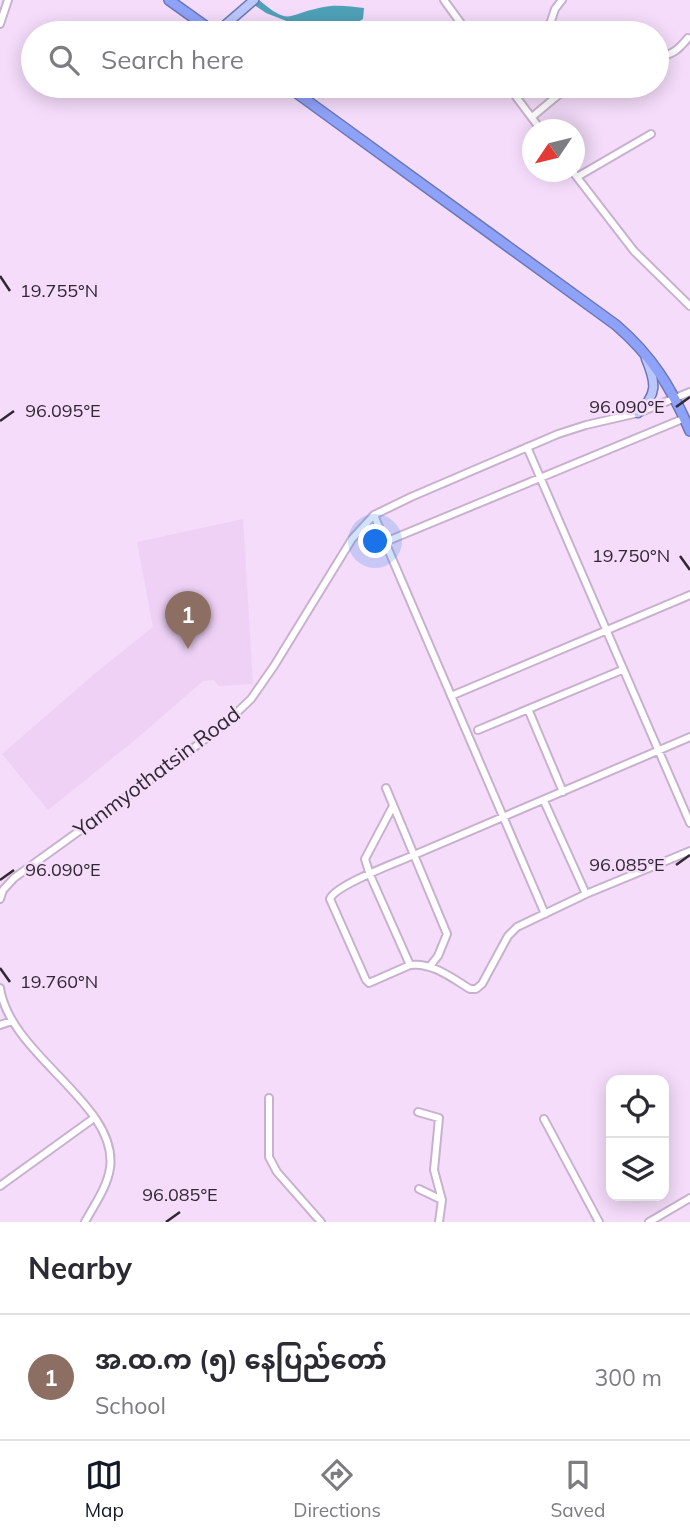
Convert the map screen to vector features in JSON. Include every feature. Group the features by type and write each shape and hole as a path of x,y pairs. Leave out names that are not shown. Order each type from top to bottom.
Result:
{"highway":[{"path":"169,0 199,21"},
{"path":"304,98 616,325 642,349 676,398 690,431"}],"main road":[{"path":"230,21 250,3"},
{"path":"638,413 648,404 655,385 642,349"}],"street":[{"path":"0,24 8,0"},
{"path":"444,0 459,21"},
{"path":"551,21 562,0"},
{"path":"669,55 688,38"},
{"path":"519,98 532,117 555,98"},
{"path":"585,169 651,134"},
{"path":"581,182 634,251 690,306"},
{"name":"Yanmyothatsin Road","path":"0,899 3,890 13,878 183,756 227,722 251,699 352,539 374,515 527,447 586,425 638,413 690,392"},
{"path":"385,542 685,418"},
{"path":"527,447 657,751 686,806 690,823"},
{"path":"374,515 544,914"},
{"path":"451,696 690,595"},
{"path":"478,730 622,670"},
{"path":"528,709 563,792"},
{"path":"690,737 414,855 333,892 330,899 369,983 410,965 420,964 430,966 470,989 476,989 486,978 508,936 517,927 586,894 690,852"},
{"path":"386,788 447,933 438,956 430,966"},
{"path":"544,801 586,894"},
{"path":"393,806 365,859 410,965"},
{"path":"0,988 20,1035 94,1118 104,1136 110,1167 105,1186 85,1222"},
{"path":"0,1025 12,1021"},
{"path":"269,1098 269,1157 277,1172 321,1222"},
{"path":"418,1112 439,1118 434,1170 442,1200 439,1222"},
{"path":"0,1186 94,1118"},
{"path":"544,1119 599,1222"},
{"path":"419,1189 442,1200"},
{"path":"649,1222 690,1198"}],"shaded area":[{"path":"243,519 253,684 219,686 214,680 203,681 48,810 2,754 153,627 137,542"}],"water":[{"path":"247,0 259,0 283,16 330,6 364,8 363,19 360,21 286,21 266,13"}],"place":[{"name":"အ.ထ.က (၅) နေပြည်တော်","path":"188,649"}]}
